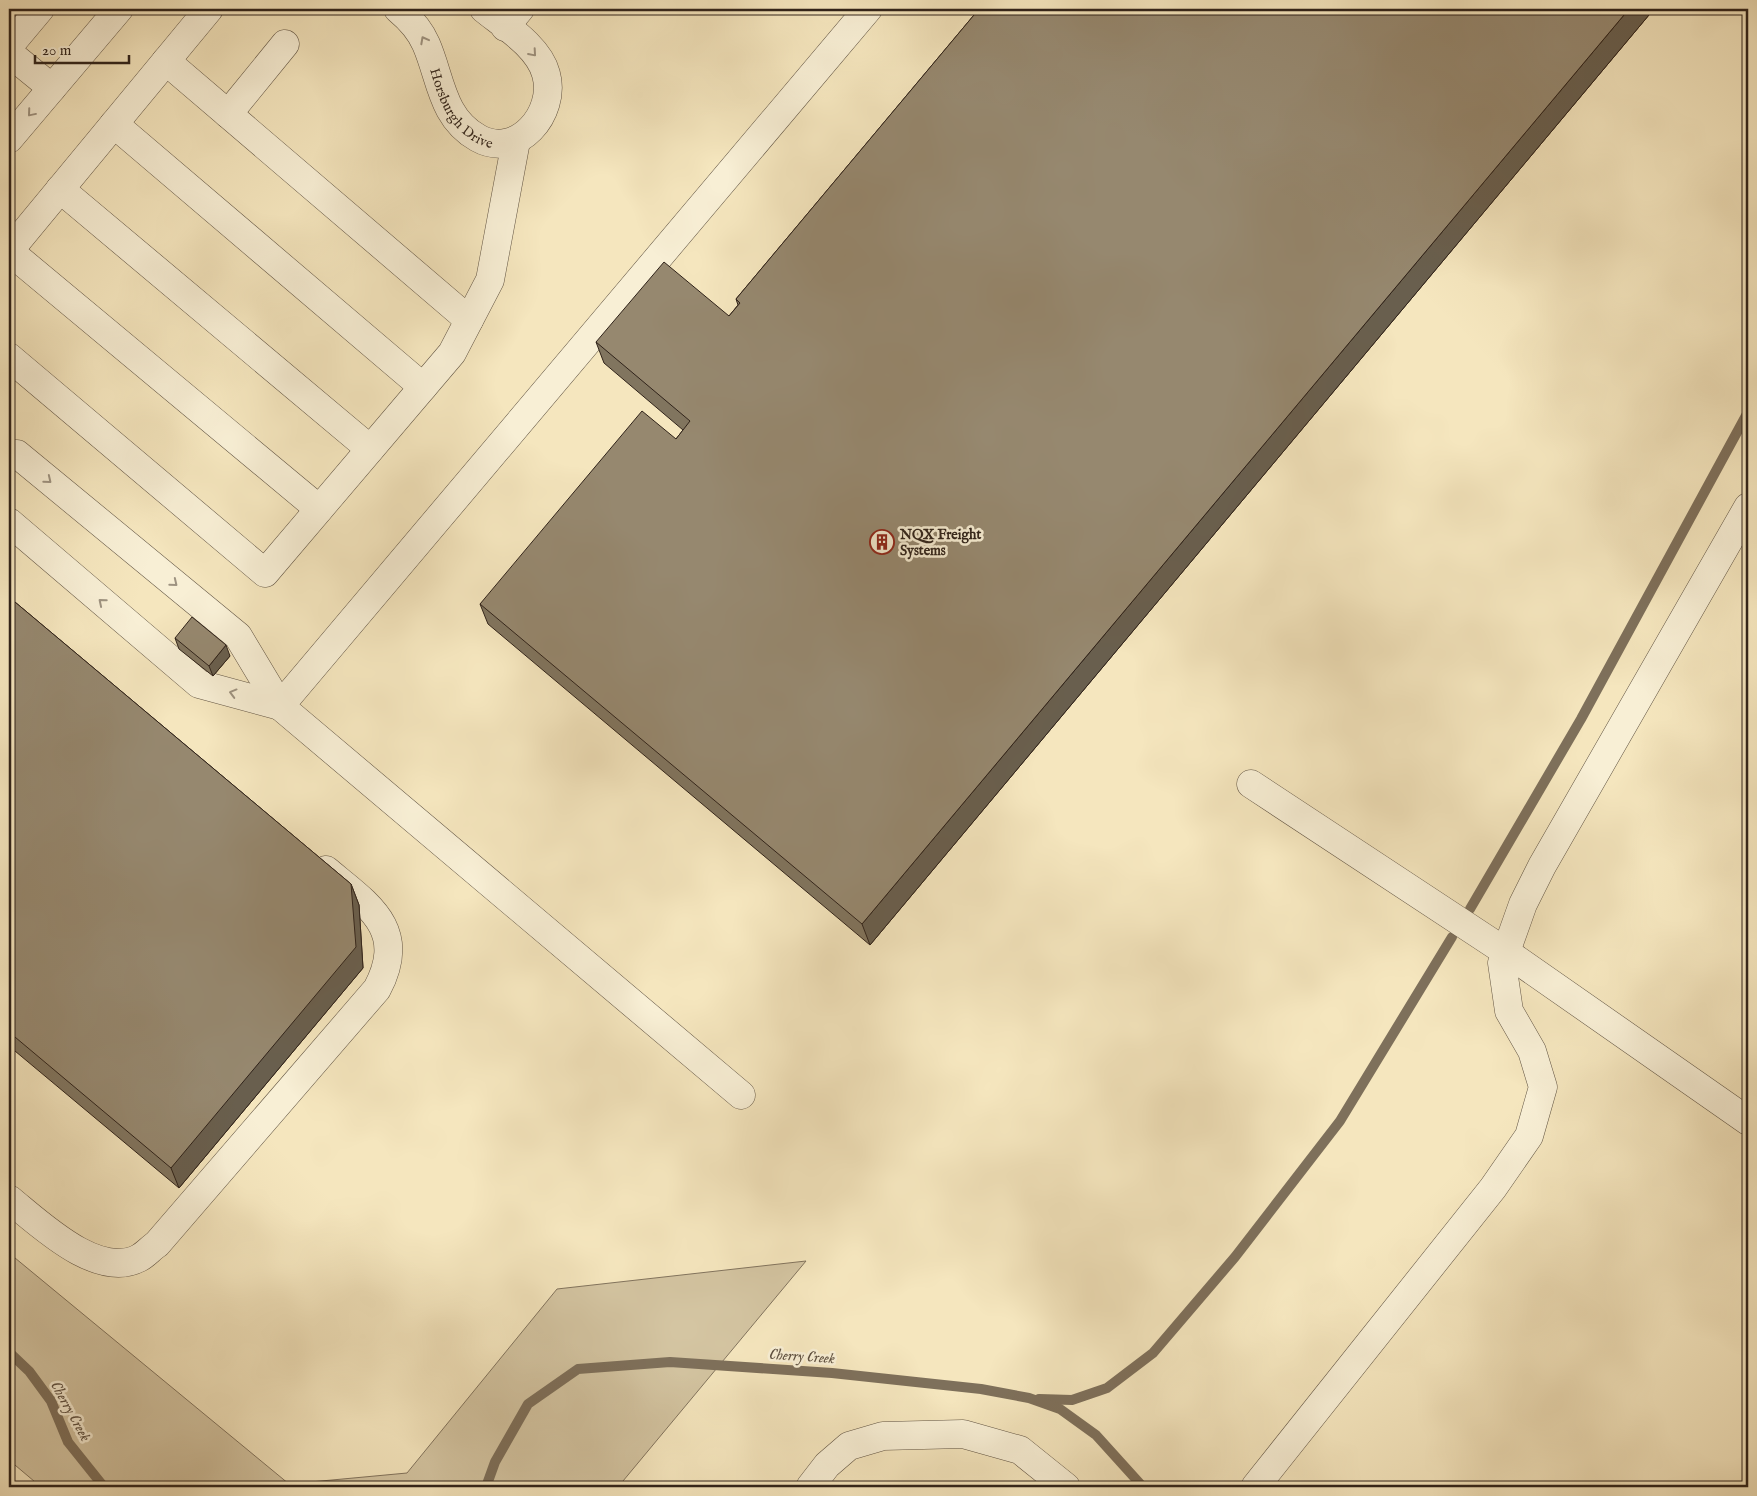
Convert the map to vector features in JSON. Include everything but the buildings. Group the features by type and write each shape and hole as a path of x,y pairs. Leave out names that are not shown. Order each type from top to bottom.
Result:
{"street":[{"path":"9,46 40,9"},
{"path":"9,139 119,9"},
{"path":"209,9 9,251 318,509"},
{"name":"Horsburgh Drive","path":"398,9 414,24 425,42 443,98 457,120 479,138 492,143 505,144 516,141 529,131 541,112 548,92 546,75 540,61 512,18 484,9"},
{"path":"280,706 868,9"},
{"path":"228,114 285,44"},
{"path":"9,53 52,88"},
{"path":"166,61 469,320"},
{"path":"114,124 423,387"},
{"path":"9,357 265,573 452,353 490,280 516,141"},
{"path":"60,189 370,449"},
{"path":"9,454 17,454 238,636 280,706 741,1095"},
{"path":"1255,1487 1493,1188 1529,1136 1543,1087 1532,1051 1508,1011 1502,963 1523,904 1542,866 1748,507"},
{"path":"9,522 200,684 280,706"},
{"path":"1251,784 1506,952 1748,1121"},
{"path":"9,1199 69,1247 96,1258 117,1263 138,1259 157,1244 371,996 386,971 389,950 387,934 373,910 305,852"},
{"path":"810,1487 827,1466 848,1446 883,1436 963,1434 1020,1450 1066,1487"}],"shaded area":[{"path":"9,1253 289,1484 407,1473 557,1289 806,1261 618,1487 41,1487 9,1460"}],"waterway":[{"path":"1470,909 1581,719 1748,412"},
{"path":"1039,1399 1072,1400 1107,1388 1153,1353 1235,1257 1340,1121 1452,937"},
{"name":"Cherry Creek","path":"9,1352 29,1371 51,1401 68,1442 104,1487"},
{"name":"Cherry Creek","path":"486,1487 495,1462 528,1404 578,1369 670,1362 832,1373 981,1389 1029,1398 1060,1409 1096,1435 1143,1487"}],"place":[{"name":"NQX Freight Systems","path":"882,542"}]}
